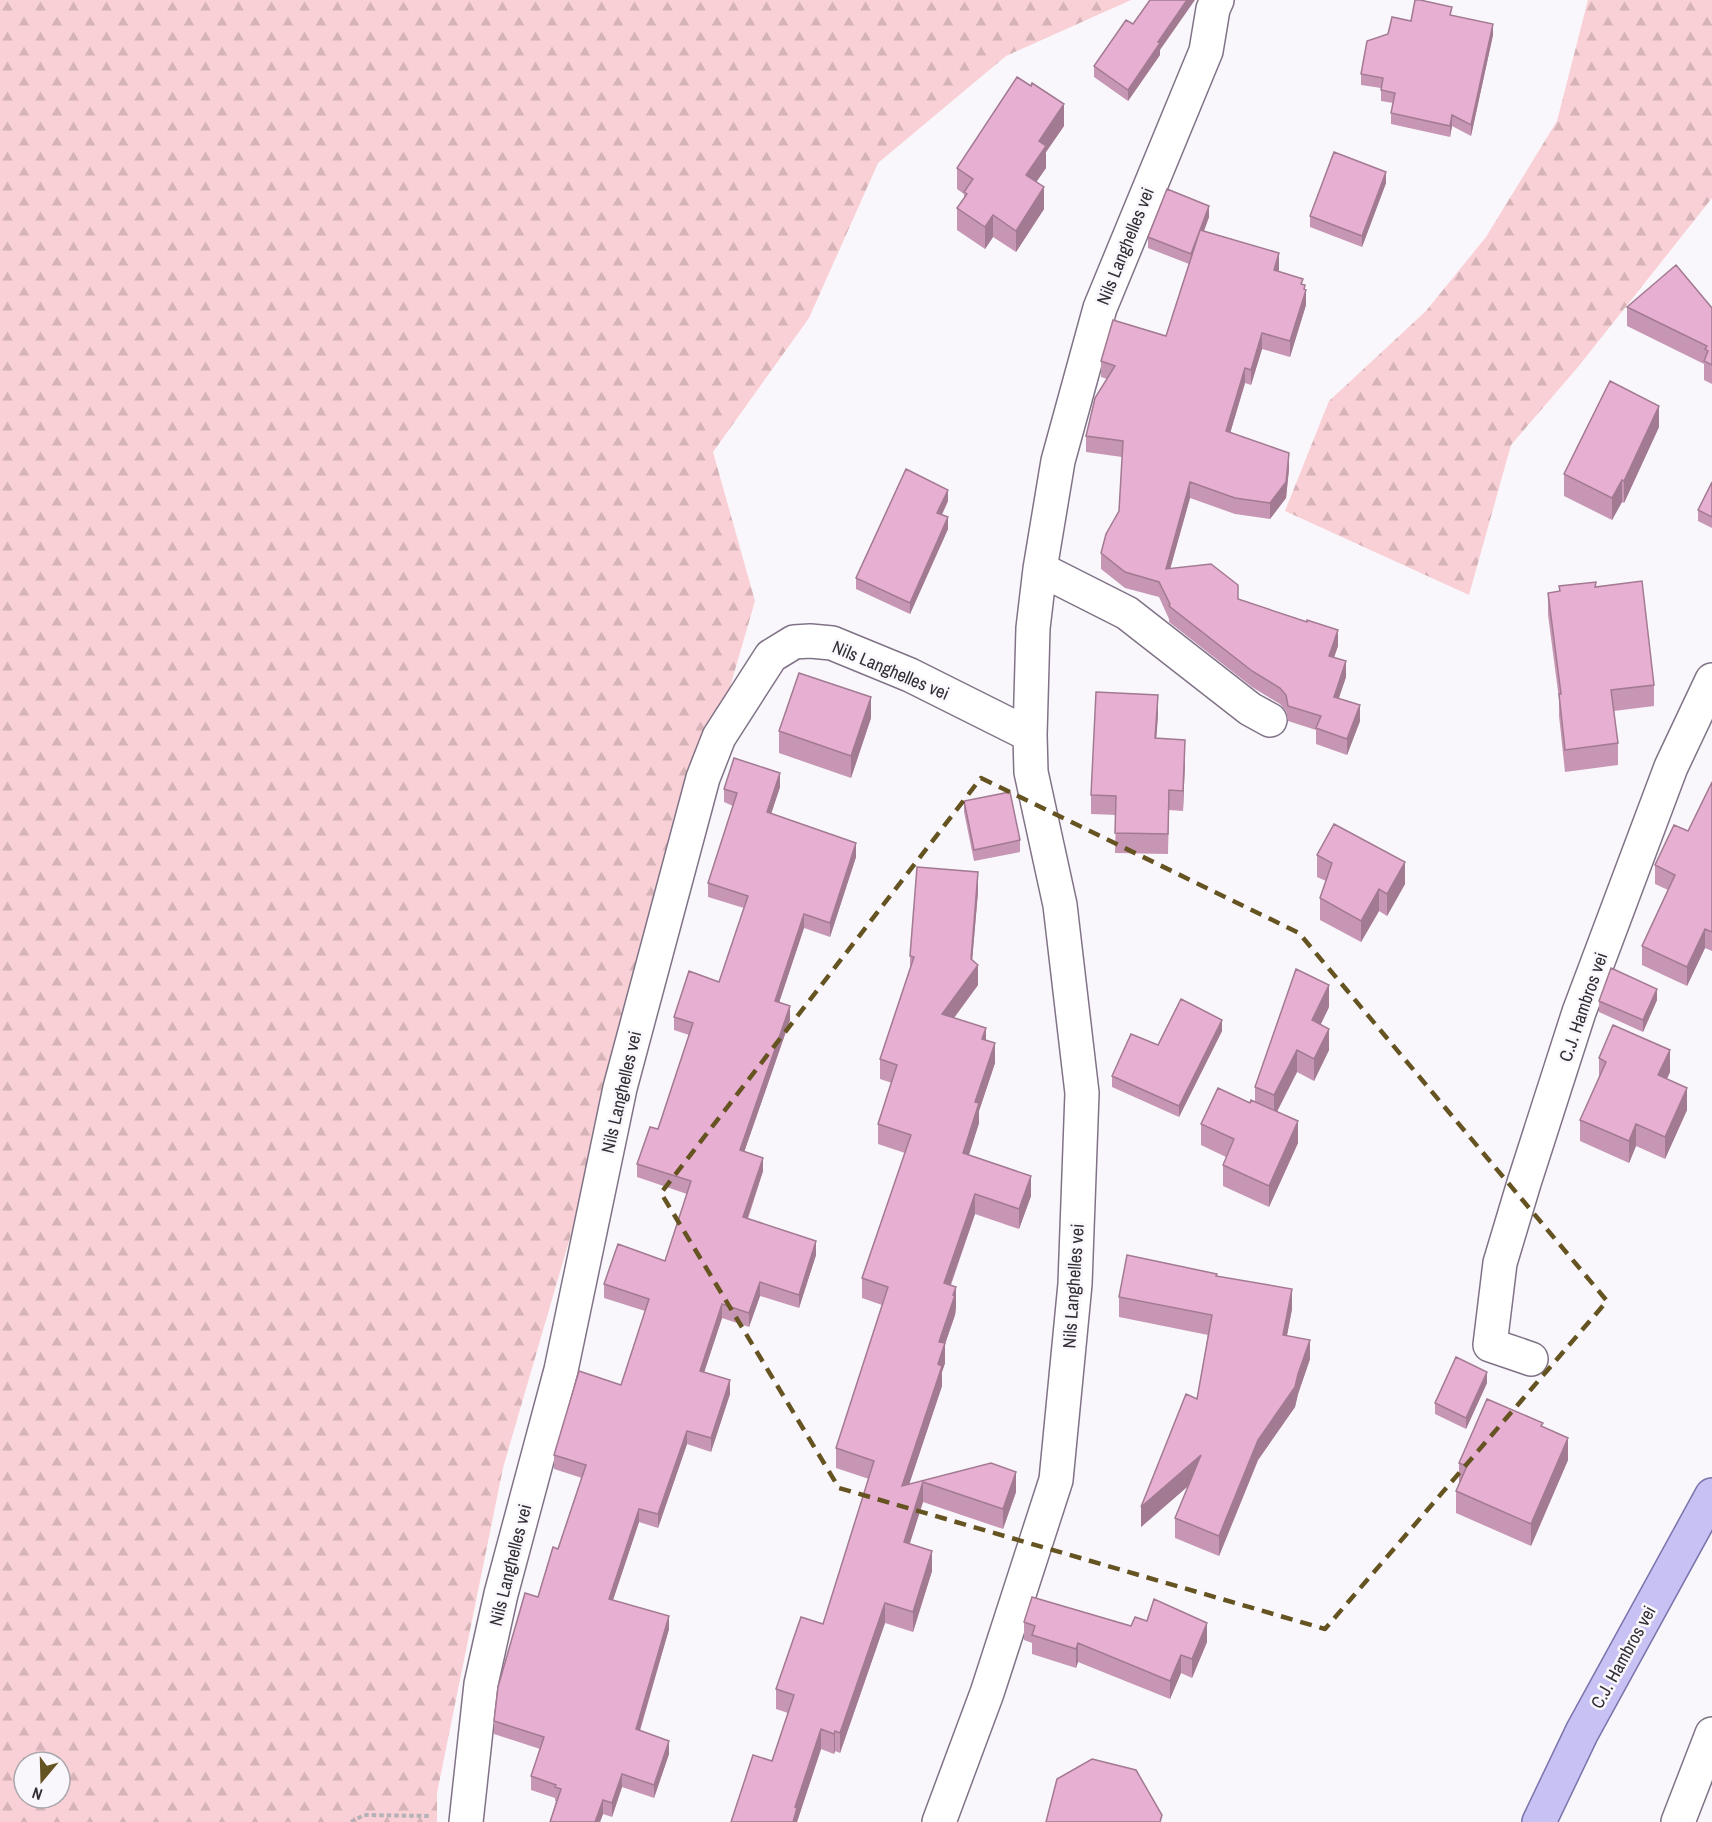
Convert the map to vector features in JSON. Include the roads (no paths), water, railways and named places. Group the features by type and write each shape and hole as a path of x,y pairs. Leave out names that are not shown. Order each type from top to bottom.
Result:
{"main road":[{"name":"C.J. Hambros vei","path":"1539,1822 1582,1732 1712,1495"}],"street":[{"name":"Nils Langhelles vei","path":"939,1822 987,1693 1056,1480 1075,1284 1082,1093 1060,905 1031,772 1033,628 1040,569 1058,461 1100,308 1206,51 1217,0"},
{"path":"1040,569 1127,613 1250,709 1270,720"},
{"name":"Nils Langhelles vei","path":"466,1819 481,1684 501,1594 561,1370 620,1088 704,778 719,737 771,656 795,642 810,640 832,643 910,675 1030,735"},
{"name":"C.J. Hambros vei","path":"1531,1359 1490,1345 1500,1263 1579,1012 1671,767 1712,680"},
{"path":"1678,1822 1712,1734"}]}
